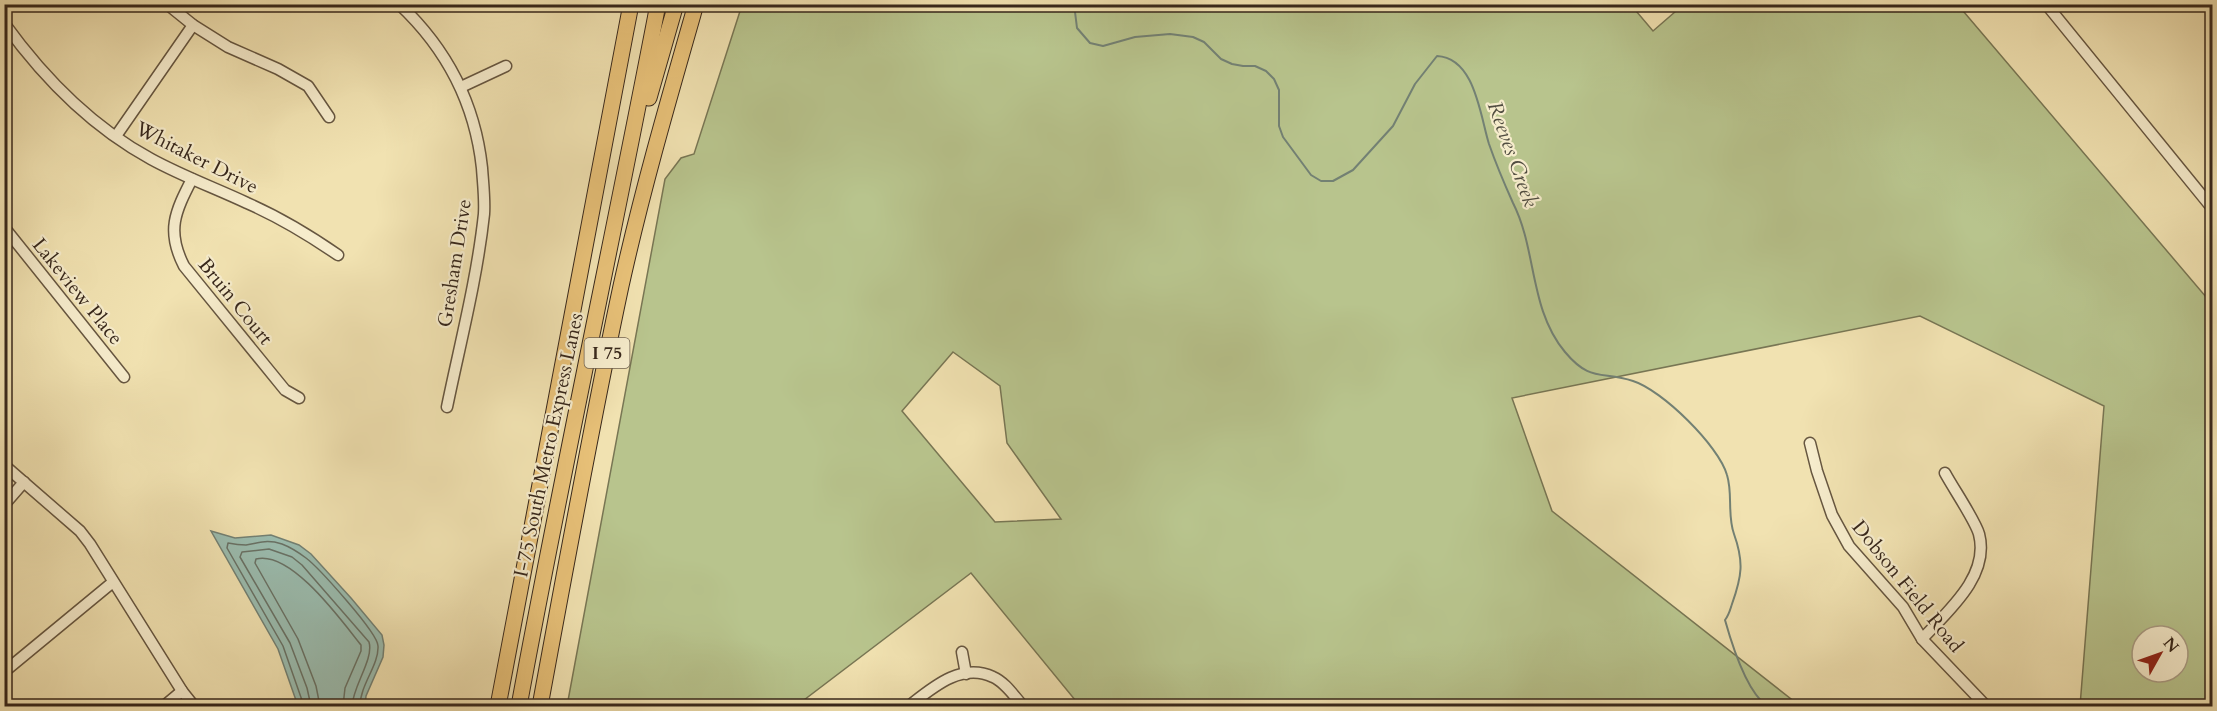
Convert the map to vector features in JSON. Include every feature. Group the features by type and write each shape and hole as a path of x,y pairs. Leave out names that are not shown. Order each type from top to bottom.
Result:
{"highway":[{"name":"I 75","path":"498,706 631,4"},
{"name":"I-75 South Metro Express Lanes","path":"519,706 544,570 622,193 658,4"},
{"name":"I-75 South Metro Express Lanes","path":"622,193 676,4"},
{"name":"I 75","path":"540,706 586,457 621,285 664,113 696,4"}],"street":[{"path":"167,4 193,25 228,47 278,69 308,86 329,117"},
{"path":"2046,4 2212,208"},
{"name":"Gresham Drive","path":"406,7 443,56 461,87 471,110 480,152 484,212 447,407"},
{"name":"Whitaker Drive","path":"4,23 58,89 149,158 275,217 338,255"},
{"path":"116,135 193,25"},
{"path":"461,87 506,66"},
{"name":"Bruin Court","path":"192,179 177,209 174,234 178,254 184,266 285,390 299,398"},
{"name":"Lakeview Place","path":"4,227 124,377"},
{"name":"Dobson Field Road","path":"1810,443 1819,478 1840,532 1851,549 1903,607 1922,639 1986,706"},
{"path":"4,465 80,531 182,691 194,706"},
{"path":"1922,639 1966,590 1980,561 1978,533 1945,473"},
{"path":"4,505 24,482"},
{"path":"4,672 113,582"},
{"path":"962,652 966,674"},
{"path":"909,706 937,684 955,675 974,673 993,676 1023,706"},
{"path":"164,706 182,691"}],"green space":[{"path":"742,5 1631,5 1653,31 1683,5 1958,5 2212,304 2212,706 2080,706 2104,406 1920,316 1512,398 1552,511 1800,706 1080,706 971,573 796,706 567,706 665,179 681,158 694,154","holes":["953,352 1000,386 1007,443 1061,519 995,522 902,411"]}],"water":[{"path":"211,531 235,538 271,535 299,545 311,554 351,598 382,635 384,645 383,657 366,696 365,706 298,706 278,649"}],"waterway":[{"name":"Reeves Creek","path":"1074,4 1077,28 1090,43 1103,46 1135,37 1170,34 1193,37 1204,42 1221,59 1232,64 1255,66 1266,71 1274,79 1279,90 1279,126 1283,137 1311,175 1321,181 1333,181 1353,170 1393,126 1415,84 1437,56 1450,59 1460,67 1474,90 1489,144 1521,221 1539,298 1553,335 1565,352 1589,372 1633,381 1659,395 1688,420 1722,463 1729,482 1732,527 1740,561 1738,585 1725,620 1746,679 1759,699 1767,706"}]}
